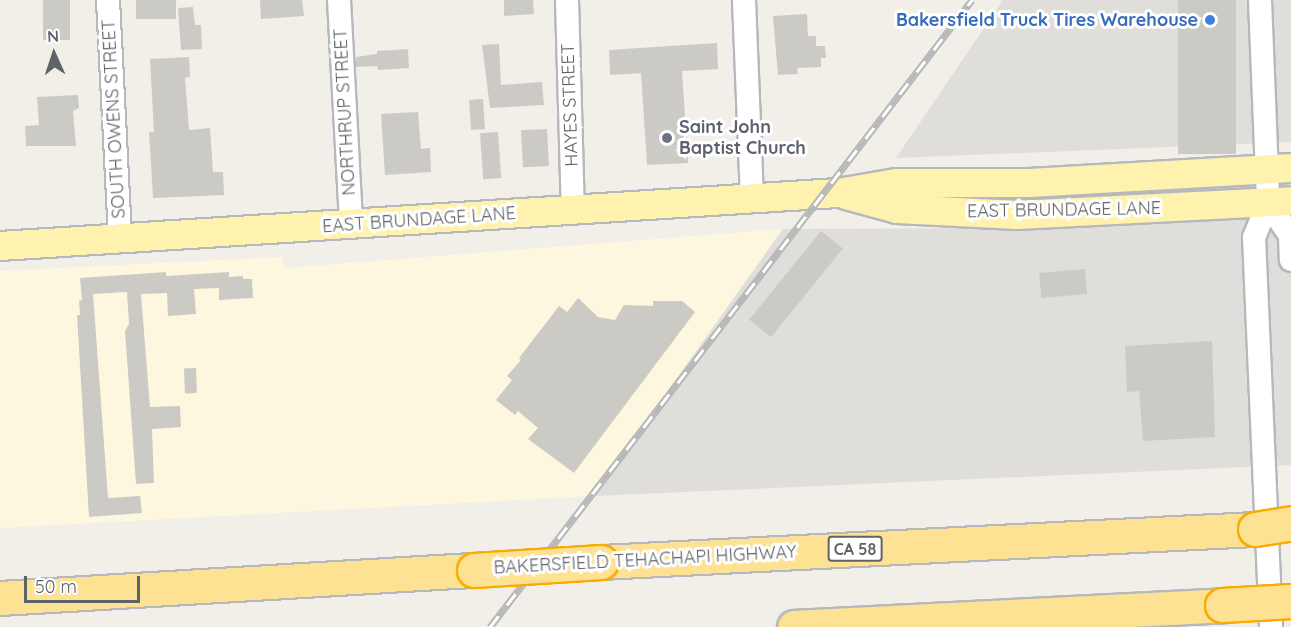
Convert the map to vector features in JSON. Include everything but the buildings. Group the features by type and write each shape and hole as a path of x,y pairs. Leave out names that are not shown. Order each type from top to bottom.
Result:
{"highway":[{"name":"BAKERSFIELD TEHACHAPI HIGHWAY","path":"0,598 601,562 1255,529 1291,525"},
{"path":"794,627 1291,601"}],"main road":[{"name":"EAST BRUNDAGE LANE","path":"0,246 838,193 896,183 1029,183 1279,169"},
{"name":"EAST BRUNDAGE LANE","path":"838,193 897,208 1017,215 1280,202"}],"street":[{"name":"SOUTH OWENS STREET","path":"108,0 120,238"},
{"name":"NORTHRUP STREET","path":"339,0 351,225"},
{"name":"HAYES STREET","path":"567,0 573,210"},
{"path":"744,0 752,198"},
{"path":"1260,0 1279,169 1280,202 1290,236 1291,260"},
{"path":"1271,627 1254,237 1280,202"}],"shaded area":[{"path":"1003,0 1291,0 1291,142 896,158"},
{"path":"1291,214 1291,465 593,496 783,229 1007,228"},
{"path":"783,229 593,496 0,528 0,271 283,257 284,268"}],"railway":[{"path":"490,627 972,0"}],"place":[{"name":"Bakersfield Truck Tires Warehouse","path":"1210,20"},
{"name":"Saint John Baptist Church","path":"667,138"}]}
